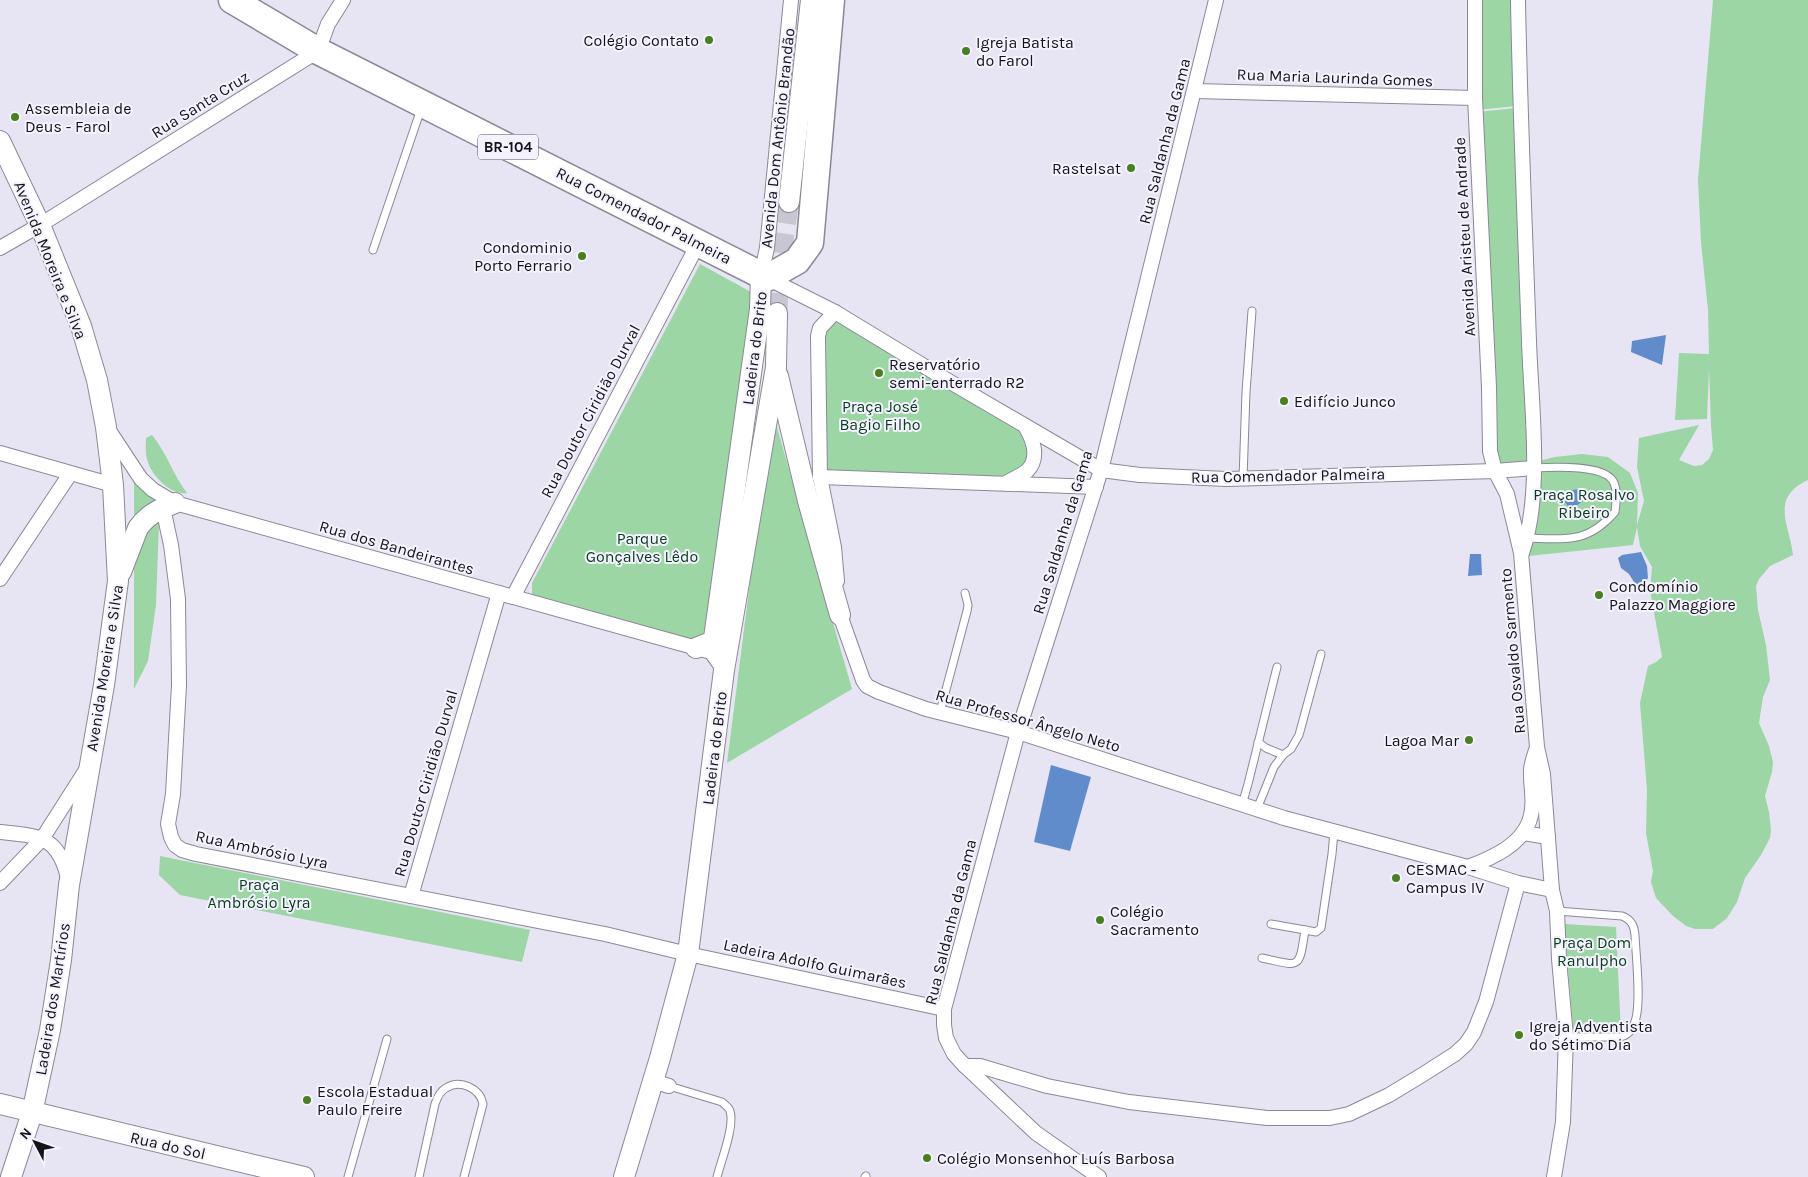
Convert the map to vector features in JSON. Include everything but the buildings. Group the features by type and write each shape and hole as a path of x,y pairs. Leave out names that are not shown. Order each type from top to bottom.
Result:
{"highway":[{"name":"Rua Comendador Palmeira","path":"232,0 318,51 764,276"},
{"name":"Avenida Dom Antônio Brandão","path":"764,276 797,261 810,243 831,0"}],"main road":[{"path":"790,202 811,0"},
{"name":"Avenida Moreira e Silva","path":"0,141 40,225 81,326 97,380 106,427 113,485 118,581 104,685 69,884"},
{"name":"Ladeira do Brito","path":"704,650 714,638 764,276"},
{"name":"Ladeira do Brito","path":"624,1177 661,1084 683,953 724,670 776,367 778,314"},
{"path":"776,367 808,501 840,615"},
{"path":"118,581 138,528 147,517 169,506"},
{"name":"Ladeira dos Martírios","path":"11,1177 32,1113 50,1030 61,960 69,884"},
{"name":"Rua do Sol","path":"0,1104 304,1177"}],"street":[{"path":"318,51 328,24 343,0"},
{"name":"Avenida Dom Antônio Brandão","path":"764,276 791,0"},
{"name":"Rua Saldanha da Gama","path":"1099,1177 1036,1133 965,1066 954,1054 946,1038 944,1009 1018,732 1101,470 1216,0"},
{"name":"Avenida Aristeu de Andrade","path":"1475,0 1475,98 1489,387 1490,451 1495,471"},
{"path":"1518,0 1534,468"},
{"name":"Rua Santa Cruz","path":"0,248 40,225 318,51"},
{"name":"Rua Maria Laurinda Gomes","path":"1195,91 1475,98"},
{"name":"Rua Doutor Ciridião Durval","path":"513,597 699,242"},
{"name":"Rua Comendador Palmeira","path":"764,276 835,312 1101,470 1140,475 1243,479 1495,471 1534,468"},
{"name":"Rua Professor Ângelo Neto","path":"835,312 820,328 818,336 820,477 834,548 840,615 863,680 867,686 879,692 940,712 1018,732 1334,832 1468,867 1518,883 1552,890"},
{"path":"1006,483 1026,472 1032,464 1034,448 1032,437 1025,425"},
{"name":"Rua dos Bandeirantes","path":"106,427 141,479 169,506 513,597 704,650"},
{"path":"0,453 113,485"},
{"name":"Rua Osvaldo Sarmento","path":"1522,553 1527,538 1534,468"},
{"name":"Rua Osvaldo Sarmento","path":"1495,471 1507,494 1522,553 1537,747 1543,774 1552,890 1557,911 1566,1037 1563,1122 1554,1177"},
{"path":"0,579 70,474"},
{"path":"820,477 1096,487"},
{"name":"Rua Ambrósio Lyra","path":"169,506 171,545 178,599 179,684 172,794 168,824 175,845 182,850 196,854 605,934 683,953"},
{"name":"Rua Doutor Ciridião Durval","path":"411,896 499,594"},
{"path":"724,670 704,650 729,643"},
{"name":"Rua Osvaldo Sarmento","path":"1468,867 1492,857 1523,833 1532,816 1531,769 1537,747"},
{"path":"0,883 42,840 89,765"},
{"path":"0,832 34,836 53,846 64,860 69,884"},
{"path":"1523,833 1548,837"},
{"path":"965,1066 980,1066 1065,1089 1129,1102 1167,1107 1268,1118 1330,1118 1349,1114 1388,1095 1422,1075 1455,1054 1466,1044 1474,1032 1486,1002 1518,883"},
{"name":"Ladeira Adolfo Guimarães","path":"683,953 944,1009"}],"lane":[{"path":"373,250 423,104"},
{"path":"1243,479 1246,392 1252,311"},
{"path":"1527,538 1574,539 1597,530 1616,512 1617,495 1614,482 1603,474 1594,470 1575,468 1534,468"},
{"path":"940,712 967,610 966,593"},
{"path":"1257,809 1274,767 1291,749 1300,735 1321,654"},
{"path":"1242,804 1277,667"},
{"path":"1258,742 1283,756"},
{"path":"1271,924 1316,932 1321,928 1334,832"},
{"path":"1557,911 1622,916 1632,922 1635,935 1637,1016 1629,1033 1620,1037 1566,1037"},
{"path":"1262,958 1292,964 1298,962 1301,957 1305,930"},
{"path":"348,1177 387,1038"},
{"path":"418,1177 435,1104 439,1094 453,1084 470,1087 482,1097 483,1104 464,1177"},
{"path":"661,1084 722,1102 727,1106 730,1112 731,1125 717,1177"}],"green space":[{"path":"1476,0 1515,0 1516,106 1477,110"},
{"name":"Praça Rosalvo Ribeiro","path":"1713,0 1808,0 1808,480 1796,487 1789,495 1785,504 1786,523 1793,555 1770,566 1759,579 1756,586 1758,610 1766,645 1770,680 1763,697 1759,723 1769,746 1773,762 1765,796 1769,812 1770,838 1745,878 1737,902 1727,918 1713,929 1695,929 1686,926 1673,916 1656,898 1651,882 1653,871 1646,833 1647,790 1640,703 1648,666 1662,657 1650,590 1652,567 1640,546 1637,527 1633,545 1529,556 1538,461 1582,454 1608,457 1630,473 1638,493 1637,525 1644,501 1637,467 1639,438 1699,425 1679,460 1694,466 1702,465 1709,459 1713,450 1709,369 1707,419 1675,420 1679,353 1709,354 1708,310 1701,242 1698,180"},
{"path":"1517,108 1532,463 1486,465 1477,112"},
{"name":"Parque Gonçalves Lêdo","path":"700,264 751,292 756,311 711,640 697,651 532,598 532,583"},
{"name":"Praça José Bagio Filho","path":"835,319 1013,420 1027,445 1028,463 1008,475 959,480 821,473 820,332"},
{"path":"772,410 852,689 727,763"},
{"path":"152,435 187,493 181,493 168,488 152,471 146,454 146,438"},
{"path":"134,466 157,495 167,516 159,522 156,605 148,661 134,689"},
{"name":"Praça Ambrósio Lyra","path":"160,856 530,930 522,962 180,895 159,875"},
{"name":"Praça Dom Ranulpho","path":"1564,924 1616,927 1621,1033 1574,1035"}],"water":[{"path":"1666,335 1662,365 1631,352 1632,341"},
{"path":"1579,489 1583,495 1583,501 1573,508 1568,506 1563,500 1567,493"},
{"path":"1641,552 1647,566 1648,578 1639,590 1629,574 1621,568 1618,558 1622,555"},
{"path":"1470,554 1481,554 1482,575 1468,576"},
{"path":"1051,765 1091,777 1070,851 1034,842"}],"tunnel":[{"path":"777,313 781,255 789,202"}],"place":[{"name":"Colégio Contato","path":"709,40"},
{"name":"Igreja Batista do Farol","path":"966,51"},
{"name":"Assembleia de Deus - Farol","path":"15,117"},
{"name":"Rastelsat","path":"1131,168"},
{"name":"Condominio Porto Ferrario","path":"582,256"},
{"name":"Reservatório semi-enterrado R2","path":"879,373"},
{"name":"Edifício Junco","path":"1284,401"},
{"name":"Condomínio Palazzo Maggiore","path":"1599,595"},
{"name":"Lagoa Mar","path":"1469,740"},
{"name":"CESMAC - Campus IV","path":"1396,878"},
{"name":"Colégio Sacramento","path":"1100,920"},
{"name":"Igreja Adventista do Sétimo Dia","path":"1519,1035"},
{"name":"Escola Estadual Paulo Freire","path":"307,1100"},
{"name":"Colégio Monsenhor Luís Barbosa","path":"927,1158"}]}
